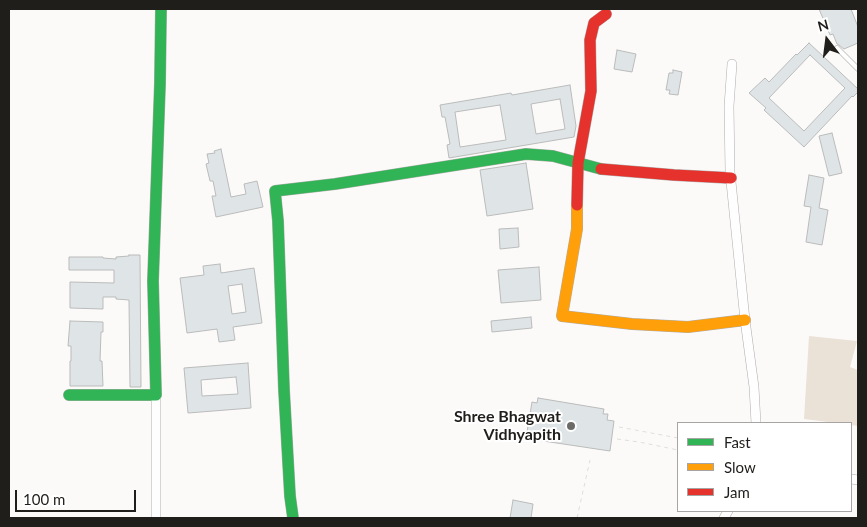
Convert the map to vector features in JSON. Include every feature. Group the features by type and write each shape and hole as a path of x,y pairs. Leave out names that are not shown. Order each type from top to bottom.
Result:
{"street":[{"path":"156,518 156,395 153,281 161,9"},
{"path":"606,14 594,23 590,40 591,91 578,163 577,229 562,316 632,324 688,327 745,320"},
{"path":"732,64 729,106 731,178 745,320 754,387 756,422"},
{"path":"292,518 284,400 278,221 275,191 335,184 526,154 553,156 601,169 731,178"},
{"path":"68,395 156,395"}],"lane":[{"path":"837,48 858,69"}],"path":[{"path":"619,427 677,438"},
{"path":"617,438 677,450"},
{"path":"577,518 590,460"}],"shaded area":[{"path":"809,336 857,341 850,367 858,370 858,426 852,425 852,422 804,419"}],"building":[{"path":"819,9 851,9 858,27 858,43 844,49 837,44 833,34 830,35"},
{"path":"809,43 858,89 858,92 804,147 764,110 766,108 749,93 765,78 769,82","holes":["810,55 845,88 804,131 769,98"]},
{"path":"617,50 636,54 632,72 614,69"},
{"path":"673,70 682,72 678,95 669,94 670,90 666,90 669,73 673,73"},
{"path":"570,85 576,126 574,137 449,158 447,145 450,144 445,117 442,117 440,105 511,93 512,95","holes":["560,99 565,129 536,134 531,104","500,105 506,140 460,147 455,112"]},
{"path":"832,133 842,173 829,176 819,136"},
{"path":"221,149 231,197 246,194 244,184 257,181 263,207 216,217 212,196 216,196 213,181 210,181 206,164 209,163 207,154 215,153 214,151"},
{"path":"526,163 533,209 487,216 480,170"},
{"path":"809,175 824,178 819,208 828,210 822,245 806,242 811,207 804,206"},
{"path":"518,228 519,247 500,249 499,229"},
{"path":"140,255 141,387 130,387 129,300 103,297 103,309 70,308 70,282 114,283 114,270 69,270 69,257 116,259 116,257"},
{"path":"220,264 221,273 254,268 262,323 233,327 235,340 219,342 217,329 187,333 180,278 204,275 203,266","holes":["242,284 246,312 232,314 228,286"]},
{"path":"539,267 541,300 501,303 498,270"},
{"path":"531,317 532,328 492,332 491,321"},
{"path":"70,321 103,322 100,361 102,361 103,386 70,386 71,346 68,346"},
{"path":"248,363 251,408 188,413 184,368","holes":["236,377 238,394 202,396 201,380"]},
{"name":"Shree Bhagwat Vidhyapith","path":"538,398 604,409 603,414 608,414 607,420 614,421 610,451 530,439 531,432 527,432 532,402 537,403"},
{"path":"513,500 533,504 531,518 510,518"}],"traffic: fast":[{"path":"69,395 156,395 153,281 161,9"},
{"path":"293,518 284,390 278,221 275,191 335,184 526,154 553,156 601,169"}],"traffic: slow":[{"path":"577,205 577,229 562,316 632,324 688,327 745,320"}],"traffic: jam":[{"path":"577,205 578,163 591,91 590,40 594,23 606,14"},
{"path":"601,169 731,178"}],"place":[{"name":"Shree Bhagwat Vidhyapith","path":"571,426"}]}
